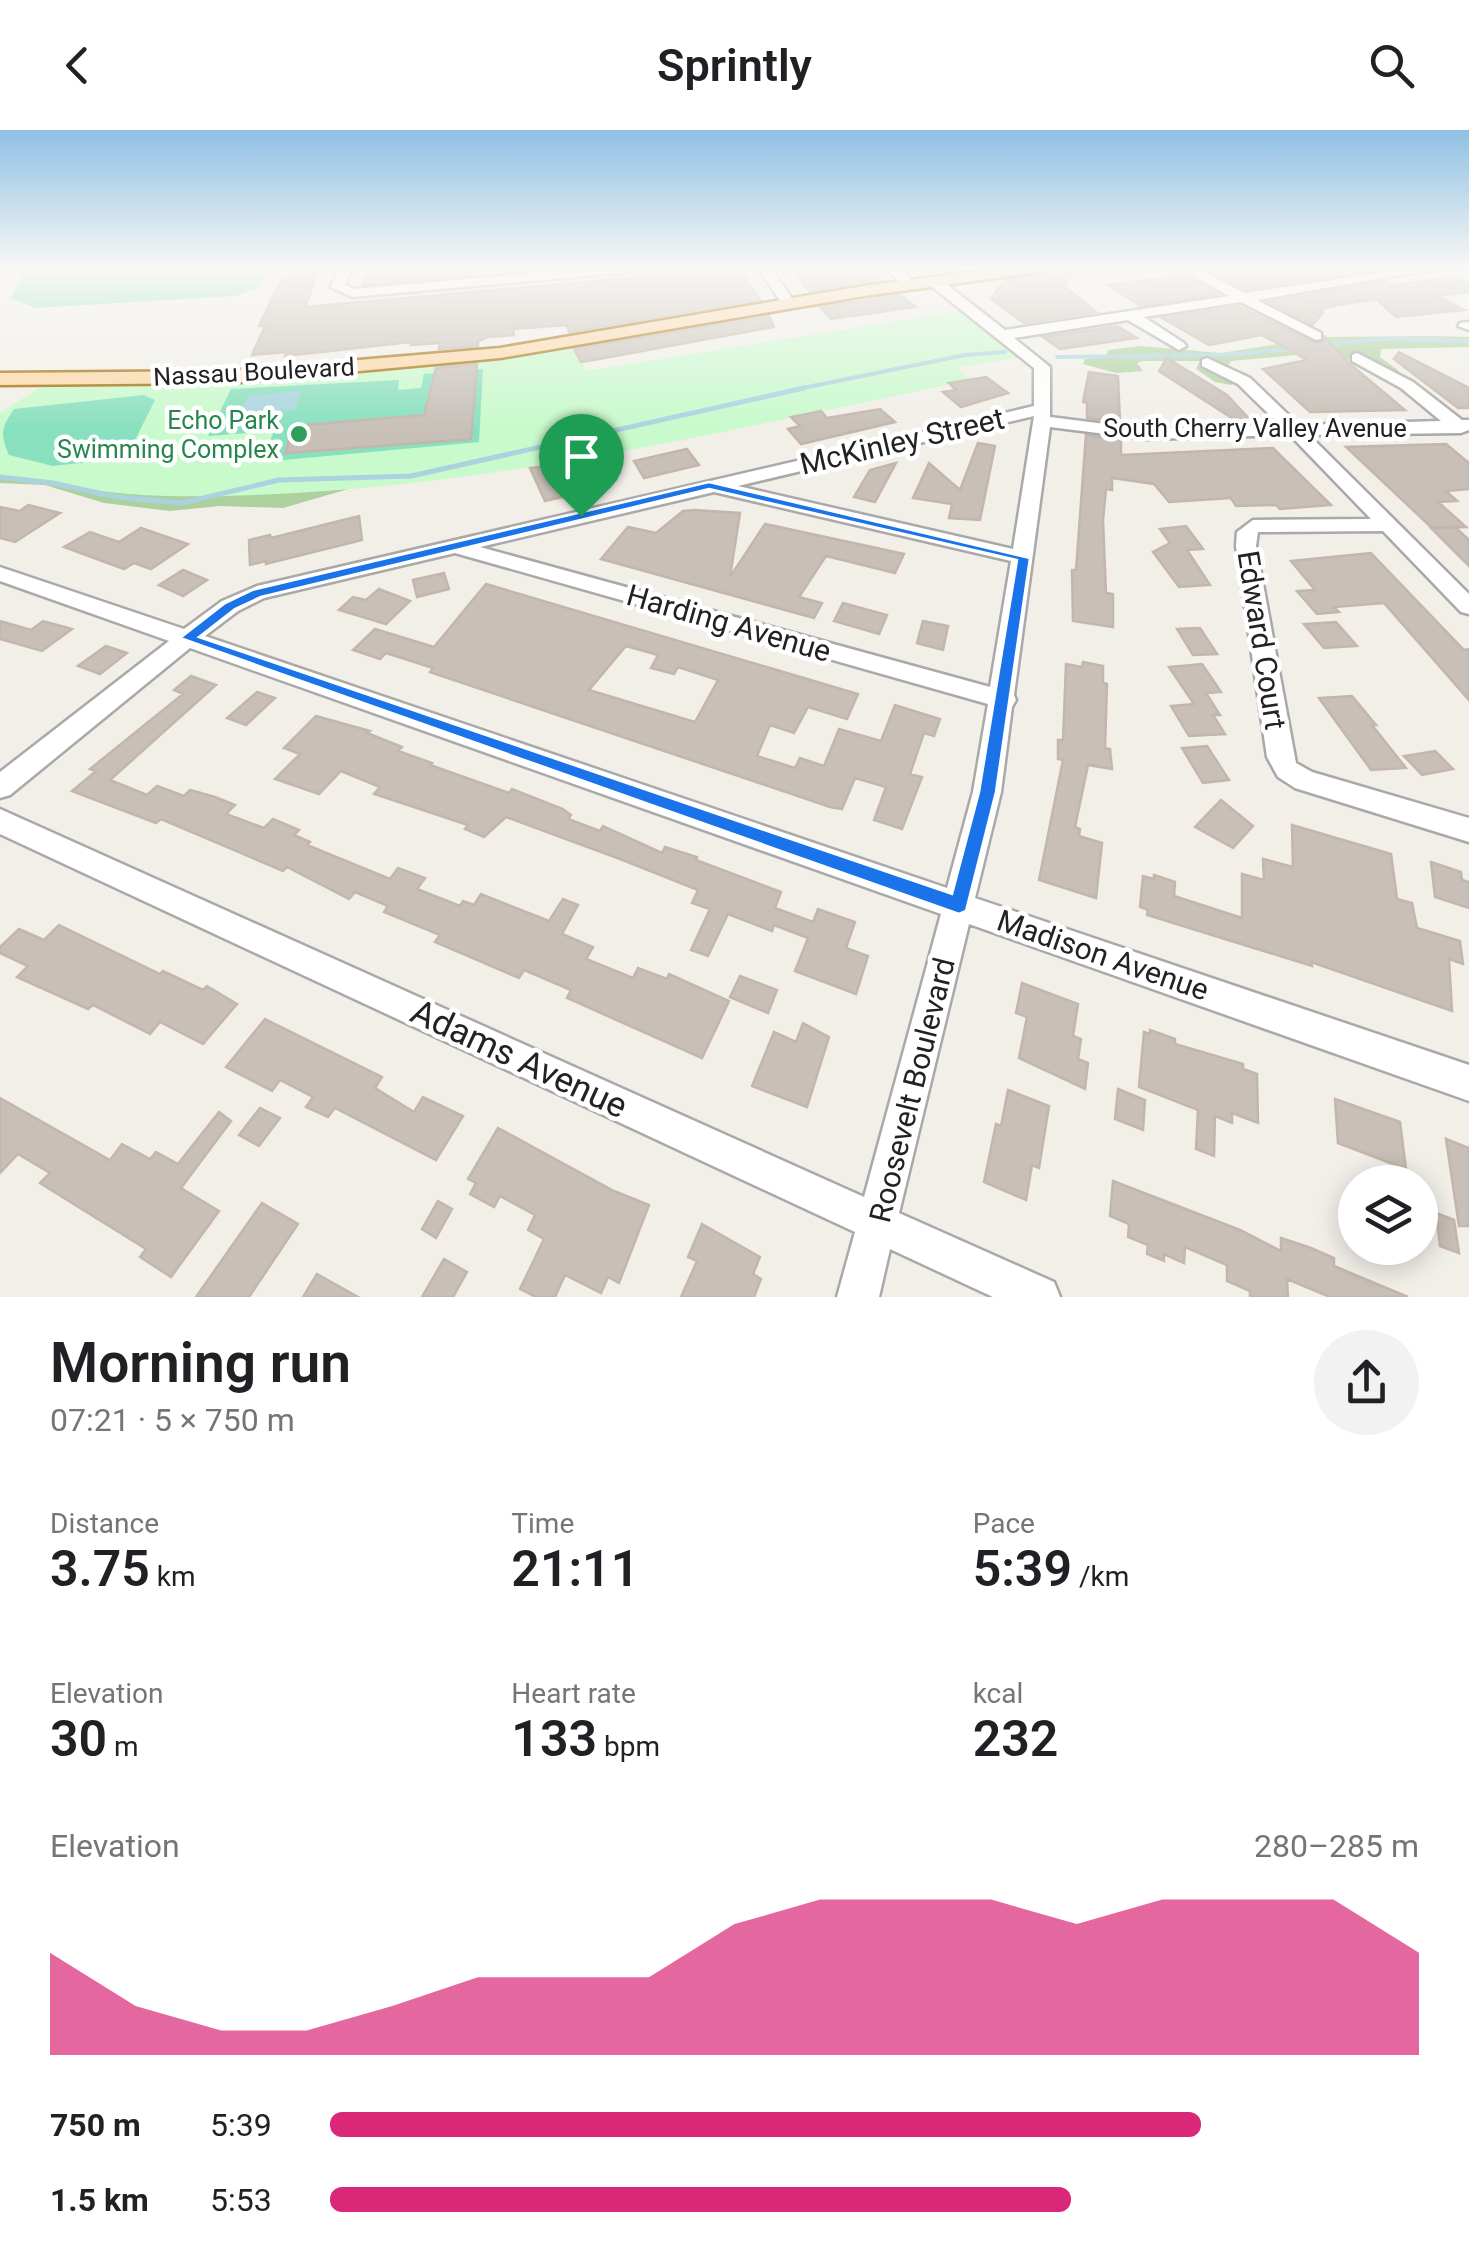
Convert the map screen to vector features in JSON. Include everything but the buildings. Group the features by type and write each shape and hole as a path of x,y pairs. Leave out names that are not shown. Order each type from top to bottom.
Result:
{"main road":[{"name":"Nassau Boulevard","path":"0,379 208,378 386,364 536,348 689,321"}],"street":[{"name":"Roosevelt Boulevard","path":"858,1297 988,792 1024,558 1042,415 1042,367 983,321"},
{"path":"1004,335 1089,321"},
{"path":"1140,321 1179,346"},
{"path":"1288,321 1316,336"},
{"path":"1357,358 1407,386 1465,428"},
{"path":"1206,364 1244,381 1469,607"},
{"name":"South Cherry Valley Avenue","path":"1042,415 1145,434 1465,428"},
{"name":"McKinley Street","path":"0,787 230,606 257,593 709,486 1042,415"},
{"path":"709,486 1024,558"},
{"name":"Edward Court","path":"1388,525 1253,526 1247,532 1246,546 1280,756 1287,770 1304,780 1469,830"},
{"name":"Harding Avenue","path":"454,546 1004,700"},
{"name":"Madison Avenue","path":"0,574 1469,1083"},
{"name":"Adams Avenue","path":"0,821 1039,1297"}],"green space":[{"path":"894,321 973,321 1020,357 957,368 971,380 672,442 471,476 269,494 167,496 0,479 0,413 53,379 207,378 569,343 587,371"},
{"path":"1324,337 1469,337 1469,347 1381,349 1380,357 1399,371 1393,372 1369,357 1341,360 1328,352 1231,361 1227,367 1248,374 1231,385 1215,382 1196,369 1200,361 1142,361 1137,363 1143,371 1116,373 1083,364 1085,359 1106,357 1108,350 1140,346 1221,353"},
{"path":"483,369 479,442 262,462 274,431 208,436 231,389 399,380 398,390 421,388 424,374"},
{"path":"144,395 155,400 126,458 53,466 9,455 3,431 14,409"},
{"path":"0,468 352,488 283,508 220,506 170,511 104,503 45,485 0,483"}],"water":[{"path":"301,391 295,410 240,416 248,396"}],"waterway":[{"path":"1326,345 1382,339 1469,341"},
{"path":"1057,357 1228,355 1293,349"},
{"path":"793,390 965,355 1005,352"},
{"path":"0,477 53,483 117,497 182,503 279,480 411,476 804,388"}],"place":[{"name":"Echo Park Swimming Complex","path":"299,434"}],"route":[{"path":"709,486 1024,558 988,792 959,905 188,638 230,606 257,593 581,516 709,486"}]}
